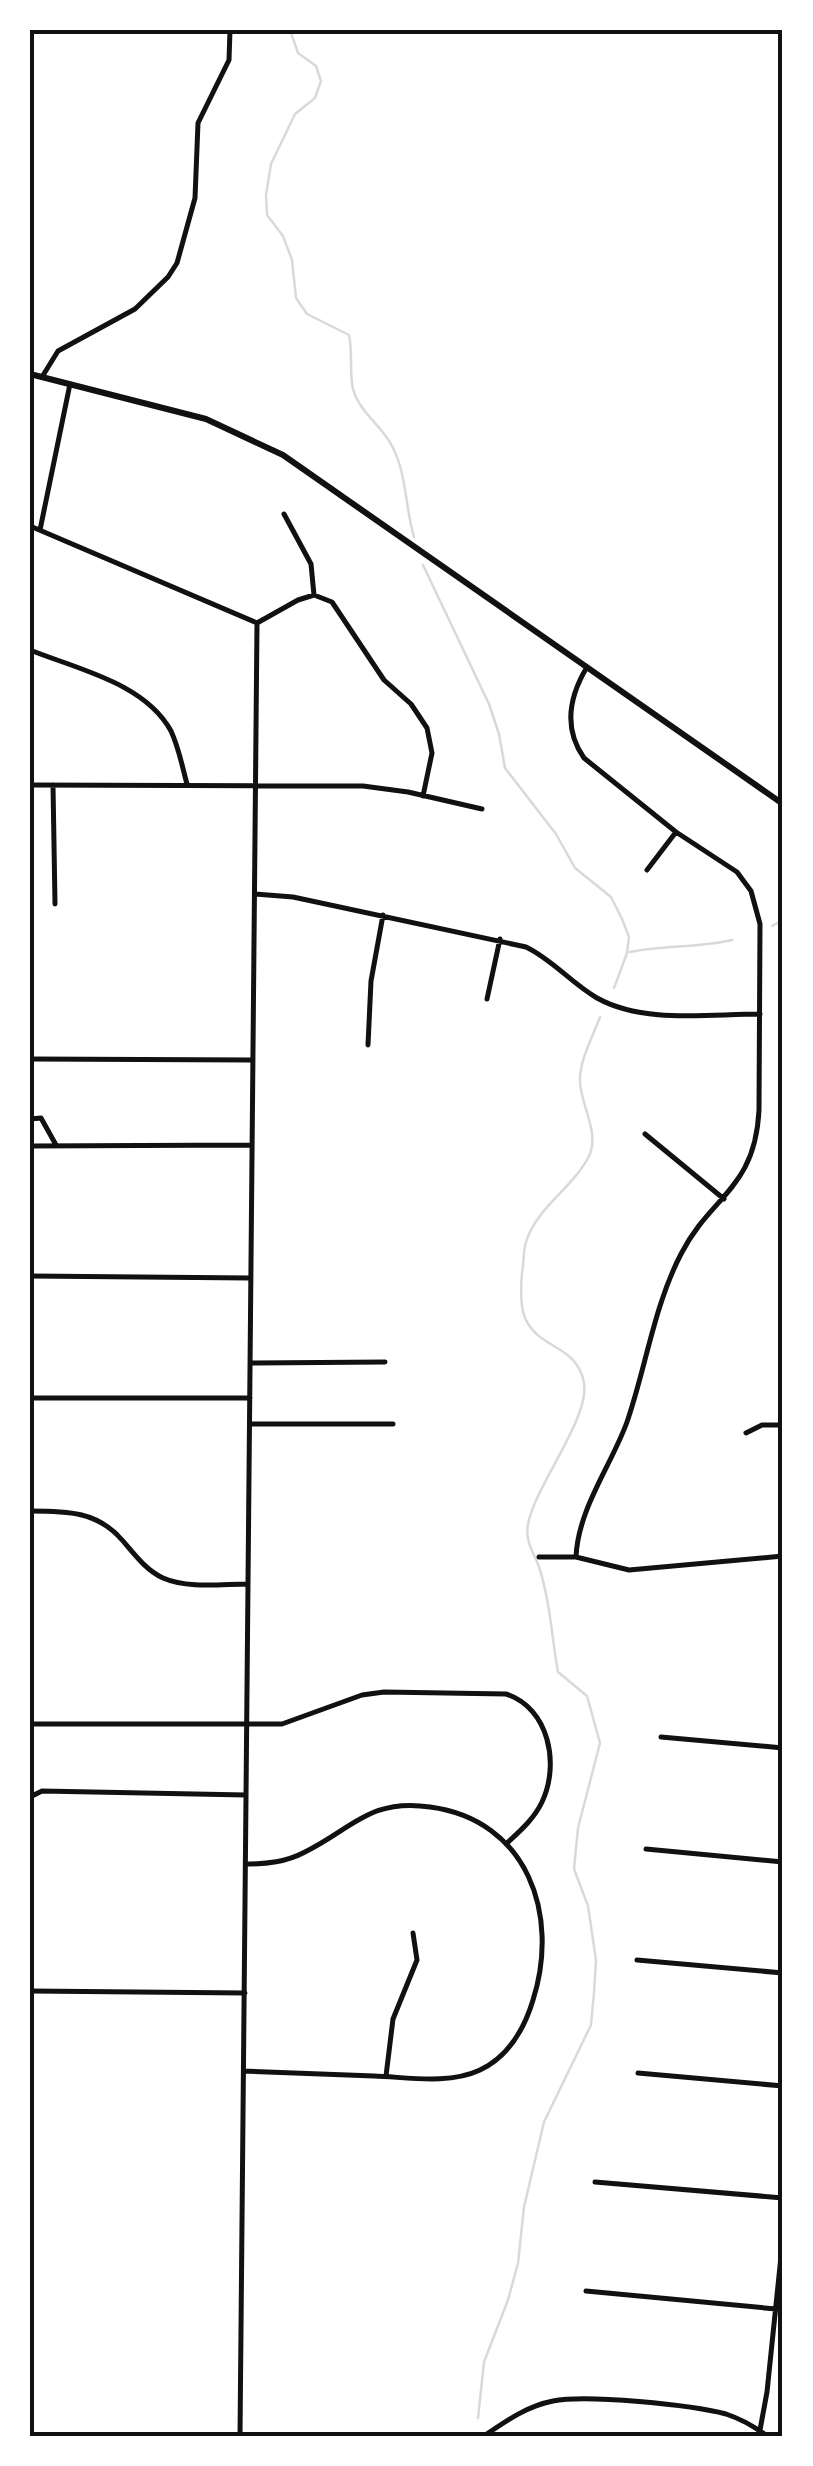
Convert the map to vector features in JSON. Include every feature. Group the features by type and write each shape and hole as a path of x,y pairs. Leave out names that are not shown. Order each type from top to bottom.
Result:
{"main road":[{"path":"30,374 193,415 263,444 319,478 783,804"}],"street":[{"path":"42,377 58,350 135,309 168,278 177,263 195,198 198,124 229,60 230,30"},
{"path":"40,530 70,384"},
{"path":"284,514 311,564 314,595"},
{"path":"30,526 257,623"},
{"path":"257,623 278,608 314,595 332,602 384,680 421,717 432,754 424,796"},
{"path":"240,2436 257,623"},
{"path":"30,650 144,700 171,732 187,784"},
{"path":"576,1558 586,1514 628,1420 668,1282 690,1237 737,1184 756,1141 760,1110 760,924 750,891 728,864 676,832 596,768 574,742 571,701 587,667"},
{"path":"30,785 364,786 482,809"},
{"path":"54,785 54,904"},
{"path":"647,870 676,832"},
{"path":"255,894 292,897 500,939 539,953 592,996 619,1008 649,1014 760,1014"},
{"path":"368,1045 371,981 383,916"},
{"path":"487,999 500,939"},
{"path":"30,1059 253,1060"},
{"path":"30,1120 41,1118 56,1146"},
{"path":"645,1134 724,1198"},
{"path":"30,1146 252,1145"},
{"path":"30,1276 250,1278"},
{"path":"250,1363 386,1362"},
{"path":"30,1398 250,1398"},
{"path":"250,1424 393,1424"},
{"path":"746,1432 762,1425 783,1425"},
{"path":"30,1511 77,1513 103,1523 140,1561 165,1578 185,1584 248,1584"},
{"path":"539,1557 576,1558 630,1570 783,1556"},
{"path":"30,1724 282,1724 350,1698 384,1692 515,1696 540,1722 551,1768 547,1791 537,1812 506,1844"},
{"path":"660,1737 783,1748"},
{"path":"30,1797 42,1791 246,1796"},
{"path":"244,2071 447,2078 470,2074 504,2054 519,2035 534,1996 543,1934 534,1887 506,1844 464,1815 428,1806 410,1805 362,1816 320,1844 287,1859 246,1864"},
{"path":"646,1849 783,1862"},
{"path":"386,2076 393,2019 416,1960 413,1933"},
{"path":"638,1960 783,1972"},
{"path":"30,1991 244,1992"},
{"path":"638,2073 783,2086"},
{"path":"595,2182 783,2198"},
{"path":"760,2430 783,2237"},
{"path":"586,2292 776,2309"},
{"path":"484,2436 526,2409 553,2400 585,2398 711,2411 734,2417 768,2436"}],"waterway":[{"path":"290,30 298,53 316,66 321,81 315,98 295,114 271,164 267,215 283,236 292,260 296,298 307,314 349,335 353,389 397,457 414,537"},
{"path":"423,565 489,704 505,768 556,834 575,868 611,897 622,919 629,937 614,988"},
{"path":"772,926 783,920"},
{"path":"630,952 732,940"},
{"path":"478,2418 484,2362 518,2263 524,2207 544,2122 591,2025 594,1993 596,1960 588,1906 574,1869 578,1828 600,1743 587,1696 558,1672 546,1593 527,1530 541,1490 579,1414 584,1383 574,1361 531,1328 523,1313 521,1289 524,1250 531,1230 574,1178 592,1147 580,1074 600,1017"}]}
